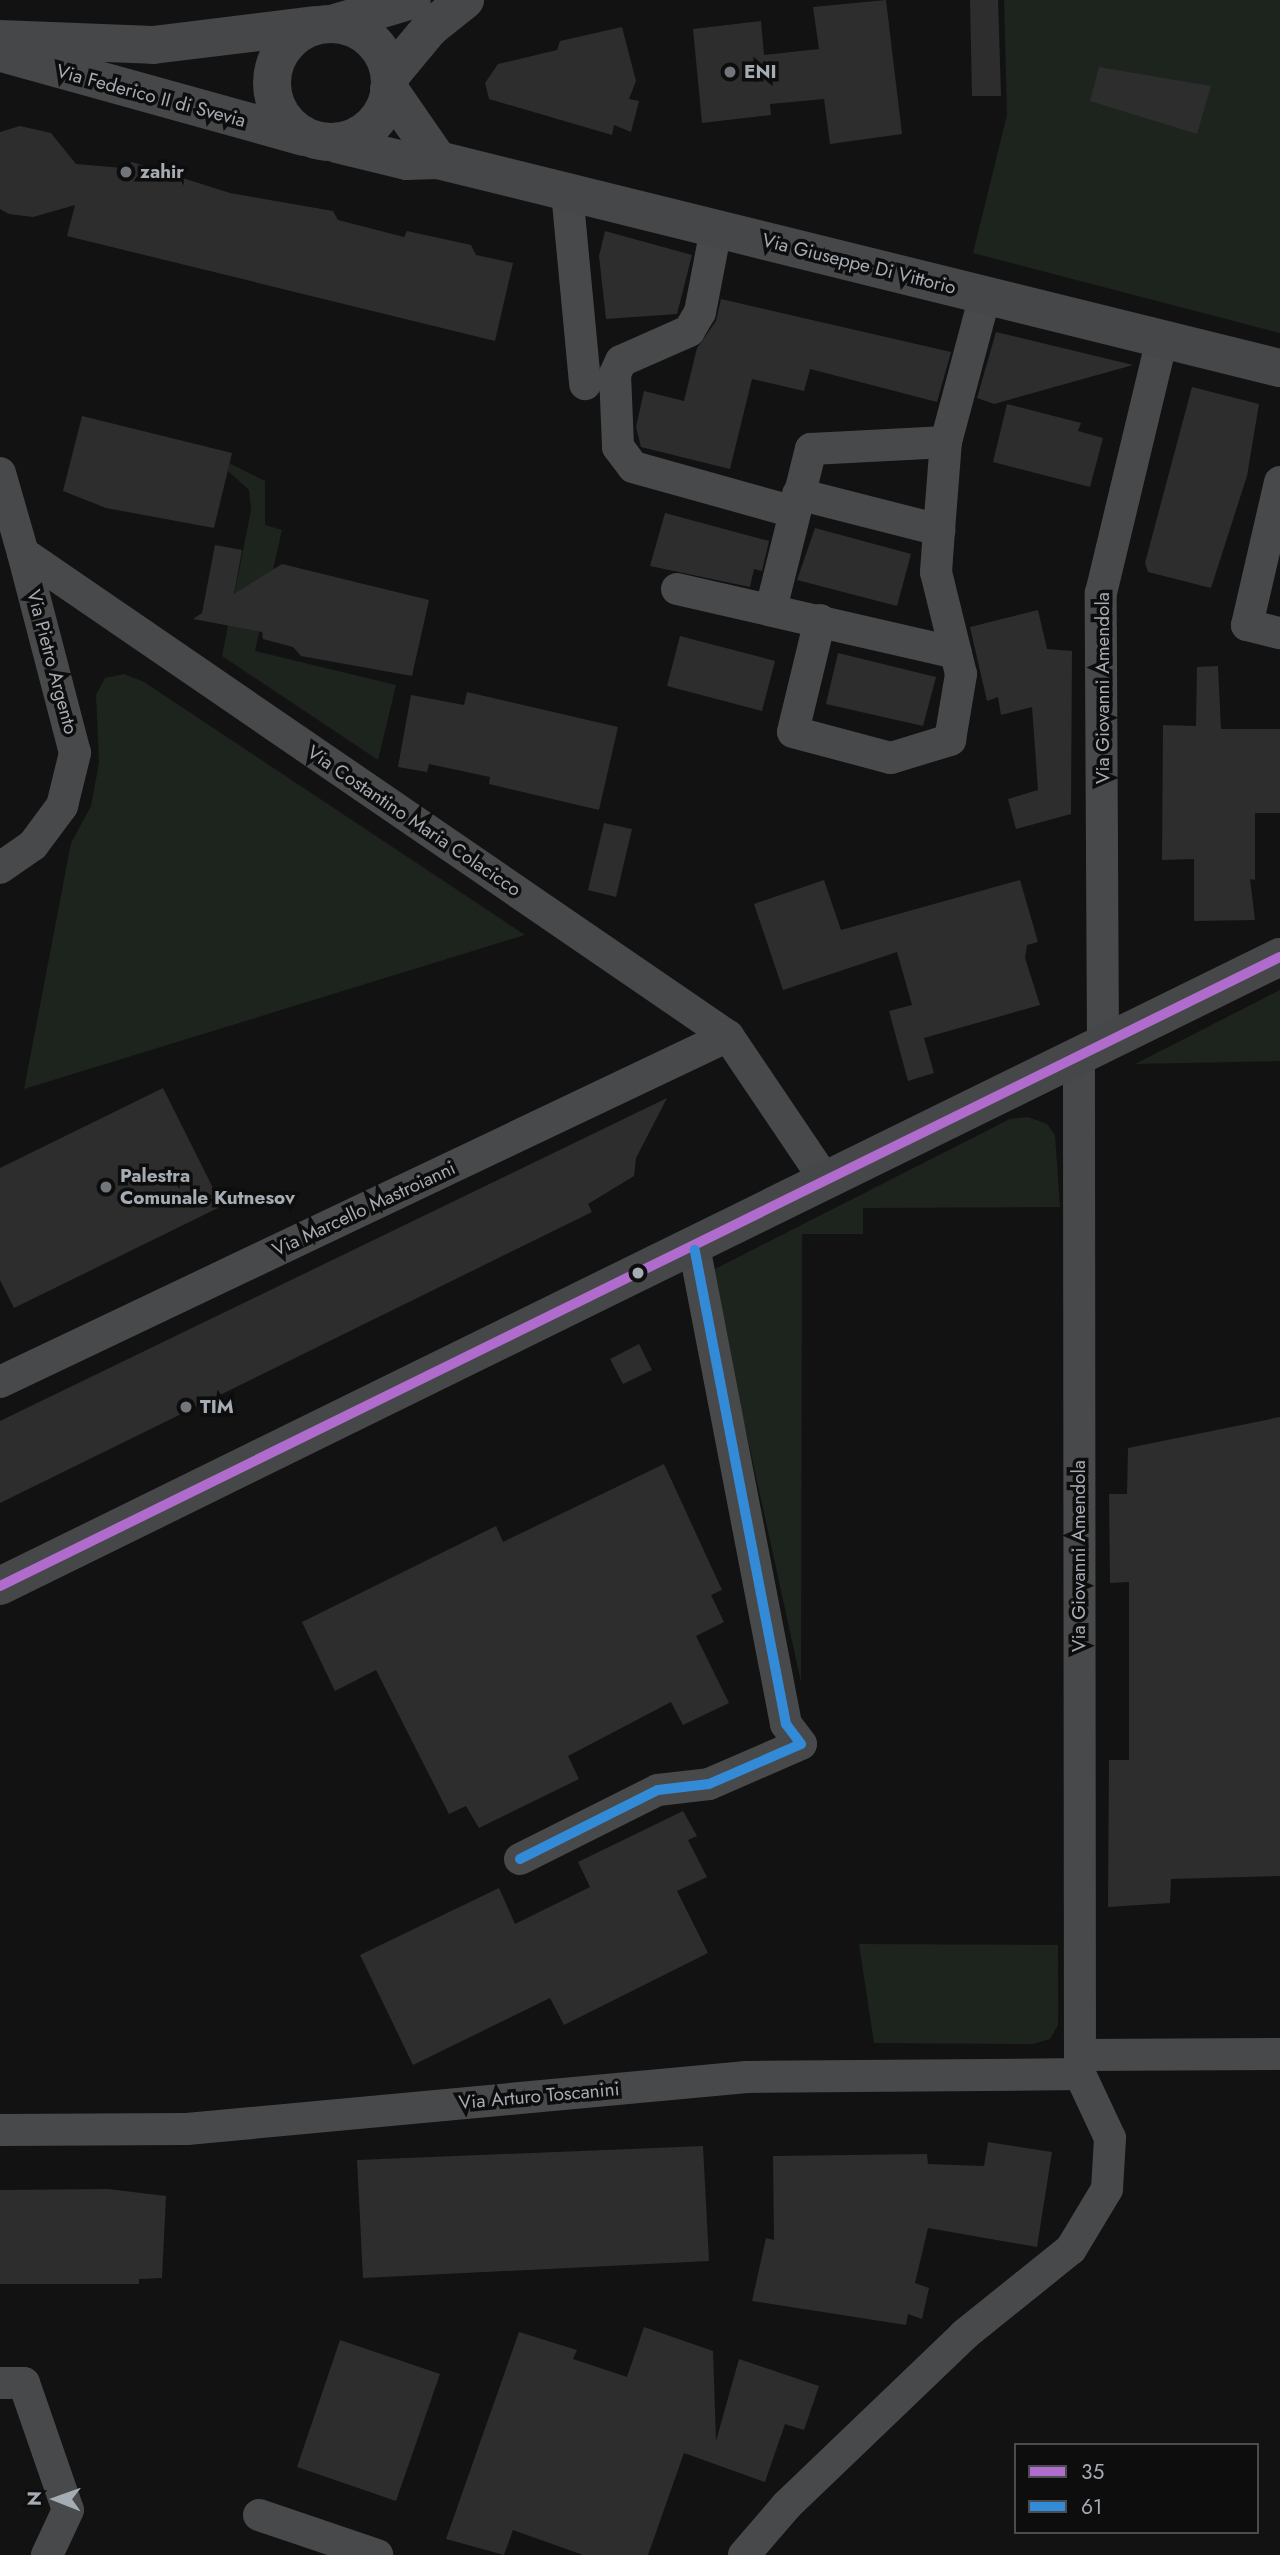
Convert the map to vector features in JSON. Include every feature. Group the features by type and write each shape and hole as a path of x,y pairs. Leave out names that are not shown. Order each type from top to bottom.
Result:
{"main road":[{"name":"Via Federico II di Svevia","path":"3,55 153,45 325,24 412,0"},
{"path":"438,160 389,83 370,37 325,24 294,37 278,60 274,82 285,122 320,141 375,124 389,83 430,28 465,0"},
{"name":"Via Federico II di Svevia","path":"3,55 320,141 407,160 438,160"},
{"name":"Via Giuseppe Di Vittorio","path":"438,160 1280,368"},
{"path":"0,1586 695,1250 1280,957"}],"street":[{"path":"567,192 585,384"},
{"path":"716,229 700,312 689,331 621,361 615,374 618,447 633,467 796,503 939,530"},
{"path":"820,620 793,732 891,758 950,740 961,674 936,572 939,530 946,442 985,295"},
{"name":"Via Giovanni Amendola","path":"1080,2065 1091,1050 1101,593 1162,339"},
{"path":"771,609 810,449 946,442"},
{"path":"0,473 23,553"},
{"path":"1280,482 1247,625 1280,633"},
{"name":"Via Pietro Argento","path":"0,868 33,845 62,806 75,753 23,553"},
{"name":"Via Costantino Maria Colacicco","path":"23,553 728,1036 827,1184"},
{"path":"677,589 956,653"},
{"name":"Via Marcello Mastroianni","path":"0,1382 728,1036"},
{"path":"520,1859 658,1790 709,1784 802,1744 786,1724 695,1250"},
{"name":"Via Arturo Toscanini","path":"0,2130 187,2129 747,2077 1080,2065 1280,2054"},
{"path":"744,2555 787,2505 964,2335 1083,2235 1107,2189 1111,2155 1101,2114 1080,2065"},
{"path":"0,2384 24,2383 68,2510 47,2555"},
{"path":"259,2515 377,2555"}],"shaded area":[{"path":"1004,0 1280,0 1280,333 973,253 1007,115"},
{"path":"229,463 265,481 265,525 282,530 255,651 396,685 378,760 222,656 251,510 249,490 227,470"},
{"path":"124,674 144,682 525,935 24,1089 71,843 91,806 99,763 96,695 105,678"},
{"path":"1280,990 1280,1061 1135,1064"},
{"path":"1028,1117 1047,1124 1055,1135 1060,1207 863,1208 863,1234 802,1234 801,1682 711,1271 1010,1119"},
{"path":"859,1944 1058,1945 1058,2025 1050,2039 1033,2044 874,2043"}],"building":[{"path":"886,0 902,134 830,144 824,99 770,104 771,115 702,123 693,29 761,21 764,55 819,49 813,7"},
{"path":"970,0 998,0 1001,96 972,96"},
{"path":"622,27 636,81 629,99 639,101 631,132 614,125 612,135 489,99 485,83 498,64 557,50 560,41"},
{"path":"1099,67 1211,86 1197,134 1090,101"},
{"path":"20,126 51,133 76,164 123,168 132,162 230,193 333,211 338,220 404,237 407,231 471,245 476,255 513,263 495,341 67,236 75,205 33,217 9,214 0,209 0,132"},
{"path":"605,231 692,255 677,314 606,319 599,256"},
{"path":"721,299 951,352 937,402 810,369 804,391 752,379 730,469 641,447 636,427 644,391 684,401 697,348 716,321"},
{"path":"996,332 1133,365 994,404 977,398"},
{"path":"1192,387 1259,404 1247,476 1211,588 1148,572 1145,563"},
{"path":"1007,404 1081,423 1078,431 1103,438 1090,487 993,462"},
{"path":"82,416 232,453 214,528 106,508 63,491"},
{"path":"665,513 769,541 762,571 754,569 750,587 650,566"},
{"path":"815,528 911,554 897,606 797,580"},
{"path":"215,545 242,550 234,594 282,564 429,600 412,676 301,656 293,647 263,639 262,632 193,619 202,613"},
{"path":"1038,610 1047,649 1072,651 1071,814 1016,829 1008,799 1038,790 1032,707 1001,715 998,697 987,701 970,627"},
{"path":"680,636 775,661 762,711 667,686"},
{"path":"838,653 936,677 923,726 826,704"},
{"path":"1218,666 1221,729 1280,729 1280,813 1255,813 1255,880 1250,879 1255,920 1194,921 1194,859 1162,860 1163,725 1196,726 1197,667"},
{"path":"467,692 618,727 599,810 489,784 490,777 429,764 427,772 398,767 411,695 464,705"},
{"path":"604,823 632,829 616,897 588,890"},
{"path":"824,880 841,930 1020,880 1038,942 1027,945 1025,958 1040,1005 924,1038 934,1073 908,1081 889,1011 912,1005 897,952 783,990 754,904"},
{"name":"Palestra Comunale Kutnesov","path":"163,1088 222,1206 14,1308 0,1280 0,1168"},
{"path":"667,1098 636,1158 634,1176 588,1204 592,1212 0,1503 0,1421"},
{"path":"639,1344 652,1370 623,1384 610,1359"},
{"path":"1280,1417 1280,1876 1171,1879 1170,1903 1108,1907 1109,1760 1129,1760 1129,1582 1110,1583 1109,1494 1127,1494 1128,1448"},
{"path":"664,1464 722,1590 711,1595 724,1622 696,1636 729,1703 683,1725 671,1702 568,1756 579,1779 479,1828 466,1806 449,1814 376,1670 335,1691 302,1622 496,1526 503,1542"},
{"path":"683,1811 697,1836 688,1840 707,1877 677,1891 708,1953 564,2025 550,1998 413,2065 360,1955 499,1888 515,1924 590,1887 578,1862"},
{"path":"988,2142 1052,2152 1037,2247 928,2228 915,2283 929,2288 922,2319 908,2314 906,2325 752,2301 766,2238 774,2240 773,2156 927,2154 928,2164 984,2166"},
{"path":"703,2146 709,2261 363,2278 357,2160"},
{"path":"108,2189 166,2196 162,2278 139,2279 139,2284 0,2284 0,2190"},
{"path":"644,2327 713,2351 716,2441 739,2359 819,2386 804,2430 785,2424 765,2482 684,2453 648,2555 583,2555 513,2530 504,2555 446,2539 519,2332 577,2350 573,2359 627,2377"},
{"path":"340,2340 440,2374 396,2501 297,2467"}],"transit line":[{"name":"35","path":"0,1586 1280,957"},
{"name":"61","path":"520,1859 658,1790 709,1784 801,1744 786,1724 695,1250"}],"place":[{"name":"ENI","path":"730,72"},
{"name":"zahir","path":"126,172"},
{"name":"Palestra Comunale Kutnesov","path":"106,1187"},
{"name":"TIM","path":"186,1407"}]}
